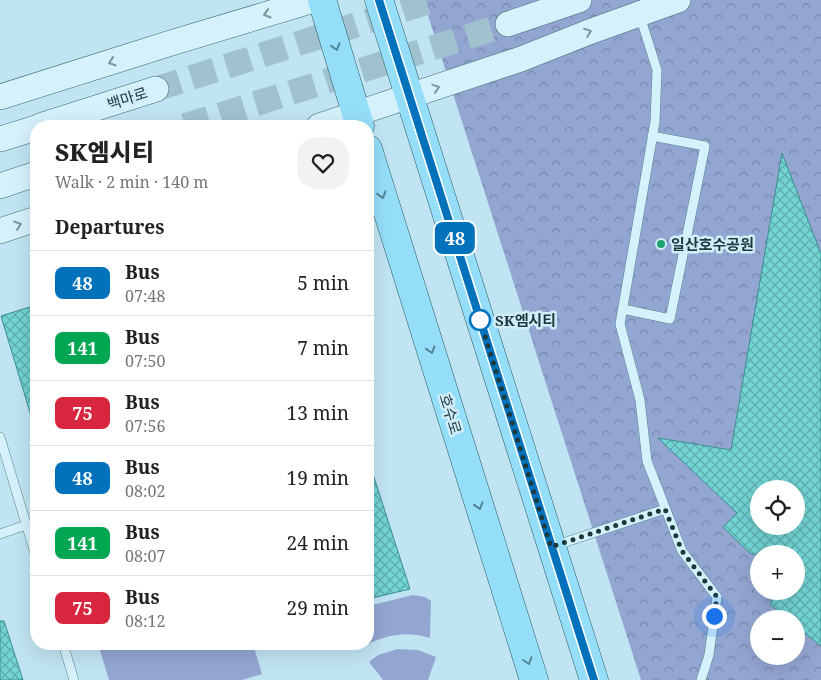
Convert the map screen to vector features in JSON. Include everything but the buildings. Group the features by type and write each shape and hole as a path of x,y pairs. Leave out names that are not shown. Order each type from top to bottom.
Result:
{"main road":[{"path":"0,97 314,0"},
{"path":"322,0 358,120 411,96 521,59 678,0"},
{"path":"379,0 411,96 594,680"},
{"path":"508,24 579,0"},
{"name":"백마로","path":"59,120 156,89"},
{"path":"0,139 30,130"},
{"name":"호수로","path":"374,168 534,680"},
{"path":"0,186 30,176"},
{"path":"0,231 30,221"}],"lane":[{"path":"639,14 657,70 655,122 620,324 640,400 648,461 665,509 682,551 717,597 709,654 701,680"},
{"path":"623,309 670,319 706,146 652,136"},
{"path":"0,437 30,538"},
{"path":"551,547 665,509"},
{"path":"0,534 26,525"},
{"path":"65,650 74,680"}],"green space":[{"name":"일산호수공원","path":"423,0 821,0 821,680 641,680"},
{"path":"413,595 425,597 431,601 430,638 404,634 374,642 374,605"},
{"path":"397,649 418,650 436,657 428,680 383,680 369,662 378,655"},
{"path":"100,650 255,650 262,674 242,680 109,680"}],"tunnel":[{"path":"156,89 434,0"},
{"path":"204,120 508,24"}],"bus line":[{"name":"48","path":"379,0 411,96 594,680"}],"place":[{"name":"일산호수공원","path":"661,244"},
{"name":"SK엠시티","path":"480,320"}],"route":[{"path":"480,320 551,547 665,509 682,551 717,597 714,616"}]}
